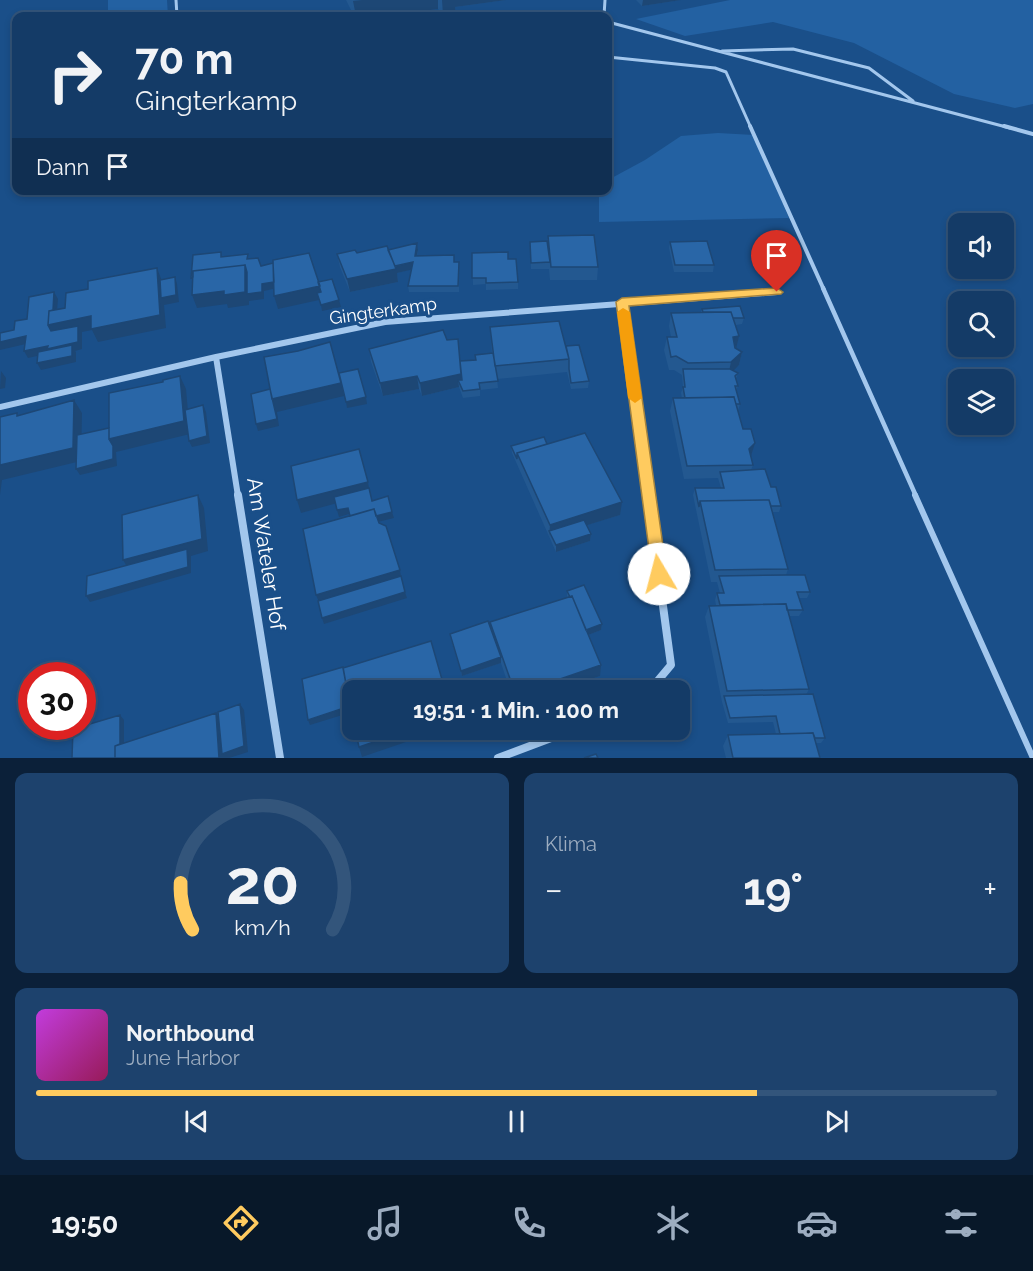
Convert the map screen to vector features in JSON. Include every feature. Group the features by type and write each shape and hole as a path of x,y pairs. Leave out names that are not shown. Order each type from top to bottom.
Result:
{"street":[{"name":"Gingterkamp","path":"0,407 216,357 385,322 622,302 777,292"},
{"path":"622,302 671,665 658,680"},
{"name":"Am Wateler Hof","path":"216,357 280,758"},
{"path":"498,758 546,740"}],"lane":[{"path":"612,23 1033,134"},
{"path":"716,51 793,49 869,68 915,103"},
{"path":"612,57 715,68 726,72 1033,758"}],"shaded area":[{"path":"108,0 167,0 168,12 108,12"},
{"path":"730,0 1033,0 1033,104 1015,108 954,94 854,43 773,22 685,36 636,19"},
{"path":"718,133 754,135 789,218 599,222 599,195 612,195 612,178 645,160 681,136"}],"building":[{"path":"594,235 598,267 551,267 548,236"},
{"path":"547,241 550,262 531,263 530,242"},
{"path":"707,241 714,265 675,265 670,242"},
{"path":"417,243 415,256 454,255 454,262 459,262 458,286 408,286 413,262 395,266 388,250"},
{"path":"387,246 396,269 347,279 337,254 355,250 357,253"},
{"path":"221,252 221,257 248,254 247,259 258,258 261,266 273,263 274,282 262,284 262,292 247,294 245,265 193,271 191,278 193,255"},
{"path":"508,252 508,259 516,259 518,282 486,283 486,278 472,278 472,253"},
{"path":"309,253 320,286 274,296 273,260"},
{"path":"245,265 245,292 224,295 224,291 192,295 193,271"},
{"path":"157,268 160,315 91,329 91,316 48,325 49,311 65,308 66,293 88,289 88,281"},
{"path":"175,277 176,295 161,298 160,280"},
{"path":"332,279 339,300 321,305 317,293 321,292 318,282"},
{"path":"54,292 53,310 49,311 48,325 51,331 78,326 78,342 47,349 48,346 24,351 26,336 0,342 0,333 14,330 15,321 27,319 29,297"},
{"path":"740,306 744,318 733,318 731,312 703,312 702,309"},
{"path":"731,312 739,336 733,337 735,348 742,352 731,362 688,363 676,356 671,357 667,337 677,337 671,313"},
{"path":"559,321 569,359 495,366 490,327"},
{"path":"443,330 447,340 458,339 461,374 420,383 417,376 380,383 369,349"},
{"path":"330,342 341,383 272,399 264,357"},
{"path":"72,345 72,356 37,363 38,352"},
{"path":"579,345 589,381 571,383 566,346"},
{"path":"493,353 498,381 479,383 480,389 463,391 458,380 462,380 460,361 476,360 475,355"},
{"path":"358,369 366,397 346,402 339,373"},
{"path":"683,369 730,369 738,373 735,376 738,386 735,386 740,404 736,404 734,397 685,398"},
{"path":"180,376 184,421 109,439 109,393 163,382 163,380"},
{"path":"270,389 277,419 256,424 251,394"},
{"path":"734,397 743,429 751,429 755,443 749,449 753,465 687,466 673,398"},
{"path":"74,400 73,448 0,465 0,417 17,413 17,416"},
{"path":"203,405 207,436 189,441 185,410"},
{"path":"109,428 113,459 76,469 77,435"},
{"path":"585,433 622,502 550,525 517,453"},
{"path":"544,437 547,444 517,453 517,459 511,446"},
{"path":"359,449 368,482 297,500 291,466"},
{"path":"765,469 771,487 776,487 781,506 771,506 769,500 700,501 699,507 695,488 724,488 720,472"},
{"path":"369,488 372,501 388,496 392,512 376,516 374,509 350,516 348,508 337,510 334,497"},
{"path":"198,495 202,539 123,560 122,515"},
{"path":"769,500 788,569 715,570 700,501"},
{"path":"374,509 379,523 386,526 400,570 316,595 303,529"},
{"path":"584,520 591,534 556,545 549,531"},
{"path":"187,549 188,567 86,596 87,576"},
{"path":"805,575 810,592 797,592 803,610 787,610 786,604 720,605 717,593 724,593 719,576"},
{"path":"401,576 405,592 322,618 318,601"},
{"path":"584,585 602,624 586,630 572,596 570,597 567,591"},
{"path":"572,596 601,665 557,680 510,680 490,622"},
{"path":"786,604 809,689 727,691 709,606"},
{"path":"488,621 501,657 461,671 450,634"},
{"path":"431,641 442,680 345,680 343,668"},
{"path":"343,667 345,680 342,680 342,709 308,720 302,679"},
{"path":"813,694 825,738 815,738 813,733 780,734 776,716 730,718 724,696"},
{"path":"240,704 244,746 222,754 218,712"},
{"path":"216,713 219,758 115,758 115,746"},
{"path":"120,715 120,744 115,746 115,758 72,758 73,740 96,740 96,722"},
{"path":"813,733 820,758 733,758 728,735"},
{"path":"357,740 380,740 359,747"},
{"path":"596,754 598,758 584,758"}],"slow traffic":[{"path":"623,312 635,398"}],"route":[{"path":"659,574 622,302 777,292"}]}
